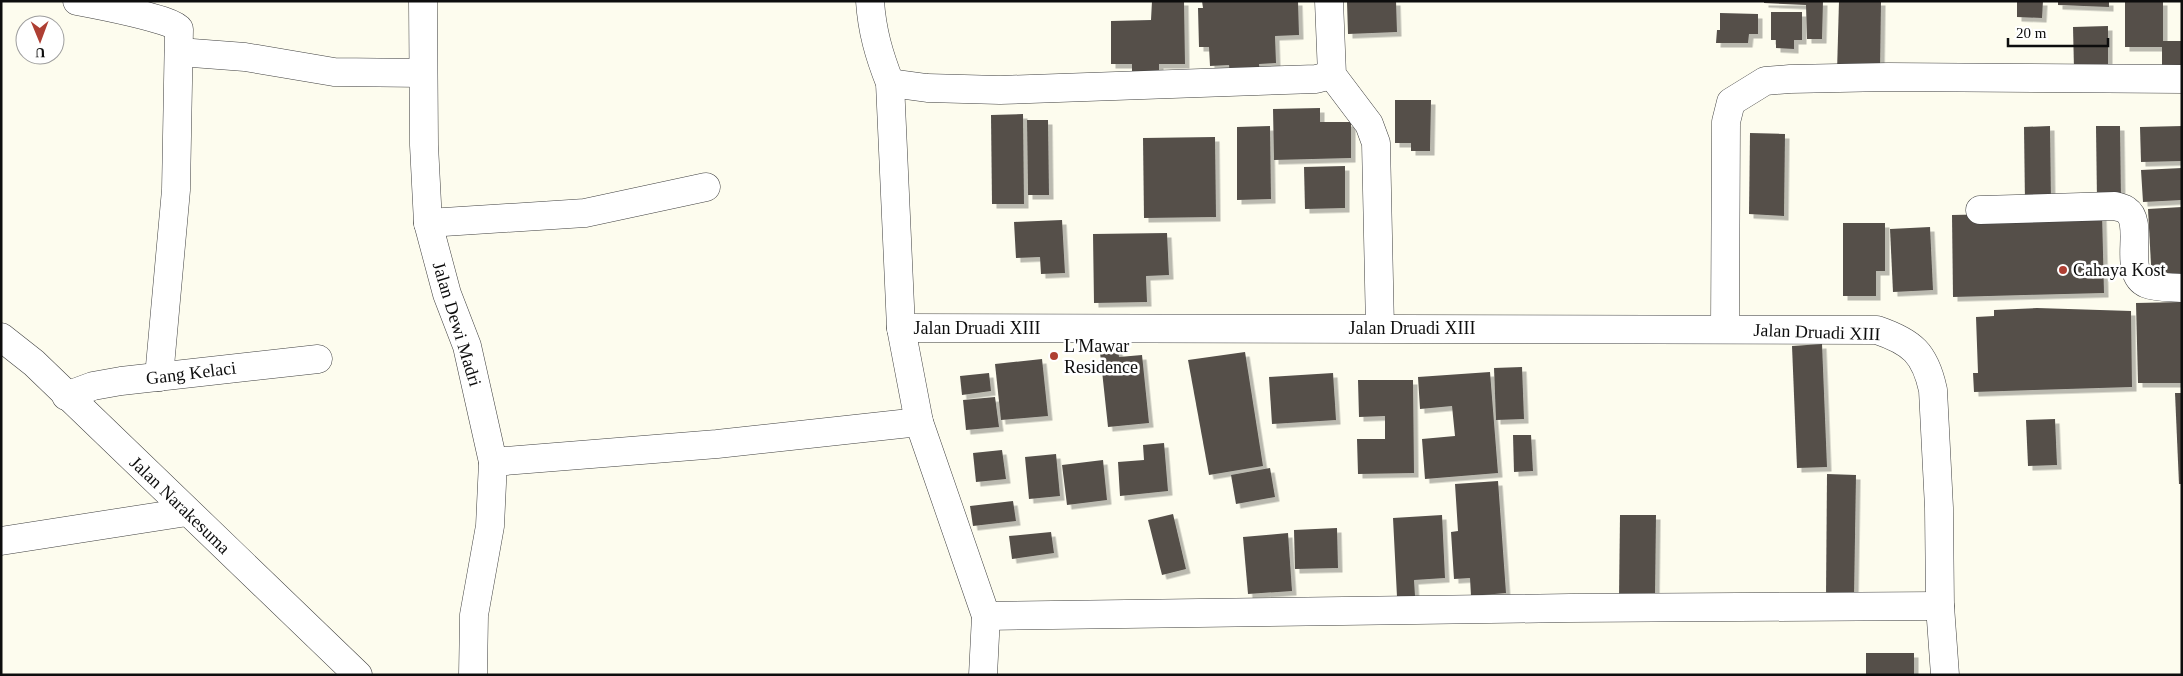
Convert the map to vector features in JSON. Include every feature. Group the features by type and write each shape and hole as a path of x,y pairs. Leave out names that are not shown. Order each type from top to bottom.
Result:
{"street":[{"path":"77,1 177,26 179,29 175,197 159,377"},
{"name":"Jalan Dewi Madri","path":"423,1 424,145 428,223 447,294 468,346 493,462 490,526 474,615 473,675"},
{"path":"870,1 872,26 879,54 890,83 901,328 919,422 986,616 983,675"},
{"path":"1329,1 1332,75 1369,124 1376,143 1380,328"},
{"path":"179,52 245,57 334,72 423,73"},
{"path":"890,83 927,88 1000,90 1316,79 1332,75"},
{"path":"1725,329 1726,122 1731,102 1748,90 1765,81 1790,79 1888,77 2182,79"},
{"path":"428,223 585,213 706,187"},
{"path":"1980,210 2115,206 2126,210 2131,216 2133,225 2135,268 2140,280 2148,285 2182,288"},
{"name":"Jalan Druadi XIII","path":"901,328 1877,330 1901,338 1918,352 1929,371 1933,390 1939,508 1940,606"},
{"name":"Jalan Narakesuma","path":"1,336 34,363 66,396 358,675"},
{"name":"Gang Kelaci","path":"66,396 93,386 318,360"},
{"path":"493,462 726,443 919,422"},
{"path":"1,541 187,512"},
{"path":"986,616 1570,608 1940,606 1945,675"}],"building":[{"path":"1152,1 1184,1 1185,64 1159,64 1159,78 1132,77 1132,64 1111,64 1111,21 1151,20"},
{"path":"1202,1 1298,1 1299,35 1275,36 1276,63 1259,64 1260,73 1230,75 1229,65 1210,66 1209,47 1199,47 1198,8 1203,8"},
{"path":"1347,1 1396,1 1397,32 1348,34"},
{"path":"1764,1 1823,1 1822,39 1807,39 1806,5 1764,3"},
{"path":"1839,1 1881,1 1880,73 1837,72"},
{"path":"2017,1 2043,1 2042,18 2017,17"},
{"path":"2058,1 2109,1 2109,7 2058,5"},
{"path":"2125,1 2163,1 2163,41 2182,41 2182,71 2162,71 2162,47 2125,47"},
{"path":"1771,12 1802,12 1802,40 1794,40 1794,49 1776,48 1776,40 1771,40"},
{"path":"1720,13 1758,14 1758,34 1749,34 1748,43 1716,43 1717,30 1720,30"},
{"path":"2108,26 2108,69 2074,69 2073,27"},
{"path":"1395,100 1431,100 1430,151 1411,151 1411,143 1395,143"},
{"path":"1320,108 1320,122 1351,122 1351,158 1274,160 1273,109"},
{"path":"1023,114 1024,204 992,204 991,115"},
{"path":"1027,120 1048,120 1049,195 1028,195"},
{"path":"1270,126 1271,199 1237,200 1237,127"},
{"path":"2050,126 2051,203 2025,204 2024,127"},
{"path":"2096,126 2120,126 2121,200 2097,201"},
{"path":"2182,126 2182,161 2141,162 2140,127"},
{"path":"1750,133 1785,134 1784,216 1749,214"},
{"path":"1215,137 1216,217 1144,218 1143,138"},
{"path":"1345,166 1345,208 1305,209 1304,167"},
{"path":"2182,168 2182,200 2143,202 2141,170"},
{"path":"2182,207 2182,281 2152,283 2148,209"},
{"path":"2102,212 2104,293 1953,297 1952,215"},
{"path":"1062,220 1065,273 1041,274 1040,257 1016,258 1014,222"},
{"path":"1843,223 1885,223 1885,271 1876,271 1876,296 1843,296"},
{"path":"1930,227 1933,290 1893,292 1890,229"},
{"path":"1167,233 1169,275 1146,276 1147,302 1094,303 1093,234"},
{"path":"2182,302 2182,383 2138,383 2136,303"},
{"path":"2037,308 2131,311 2132,387 1974,392 1973,373 1978,373 1976,317 1994,316 1994,310"},
{"path":"1117,341 1119,357 1142,355 1149,423 1108,427 1099,343"},
{"path":"1822,344 1827,467 1797,468 1792,346"},
{"path":"1245,352 1263,466 1209,475 1188,360"},
{"path":"1042,359 1048,416 1001,420 995,364"},
{"path":"1522,367 1524,419 1496,420 1494,368"},
{"path":"1490,372 1498,473 1425,479 1422,439 1455,436 1452,406 1420,409 1418,377"},
{"path":"989,373 991,391 962,395 960,376"},
{"path":"1333,373 1336,420 1272,424 1269,377"},
{"path":"1358,380 1413,380 1414,473 1358,474 1357,439 1385,439 1385,416 1359,417"},
{"path":"2175,393 2182,393 2182,484 2179,484"},
{"path":"995,397 999,427 966,430 963,400"},
{"path":"2055,419 2057,465 2028,466 2026,420"},
{"path":"1513,435 1531,435 1533,471 1514,472"},
{"path":"1164,443 1168,491 1120,496 1118,462 1144,460 1143,445"},
{"path":"1002,450 1006,479 976,482 973,453"},
{"path":"1056,454 1060,496 1029,499 1025,457"},
{"path":"1103,460 1107,500 1067,505 1062,465"},
{"path":"1270,468 1275,497 1236,504 1231,475"},
{"path":"1827,474 1856,475 1854,598 1826,598"},
{"path":"1498,481 1506,593 1471,596 1470,578 1454,579 1451,532 1458,531 1455,484"},
{"path":"1013,501 1016,521 973,526 970,506"},
{"path":"1173,514 1186,569 1162,575 1148,520"},
{"path":"1442,515 1445,578 1414,580 1415,596 1397,597 1393,518"},
{"path":"1620,515 1656,515 1655,598 1619,598"},
{"path":"1337,528 1338,568 1295,569 1294,530"},
{"path":"1051,532 1054,553 1012,559 1009,536"},
{"path":"1288,533 1292,591 1248,594 1243,537"},
{"path":"1866,653 1914,653 1914,675 1866,675"}],"place":[{"name":"Cahaya Kost","path":"2063,270"},
{"name":"L'Mawar Residence","path":"1054,356"}]}
